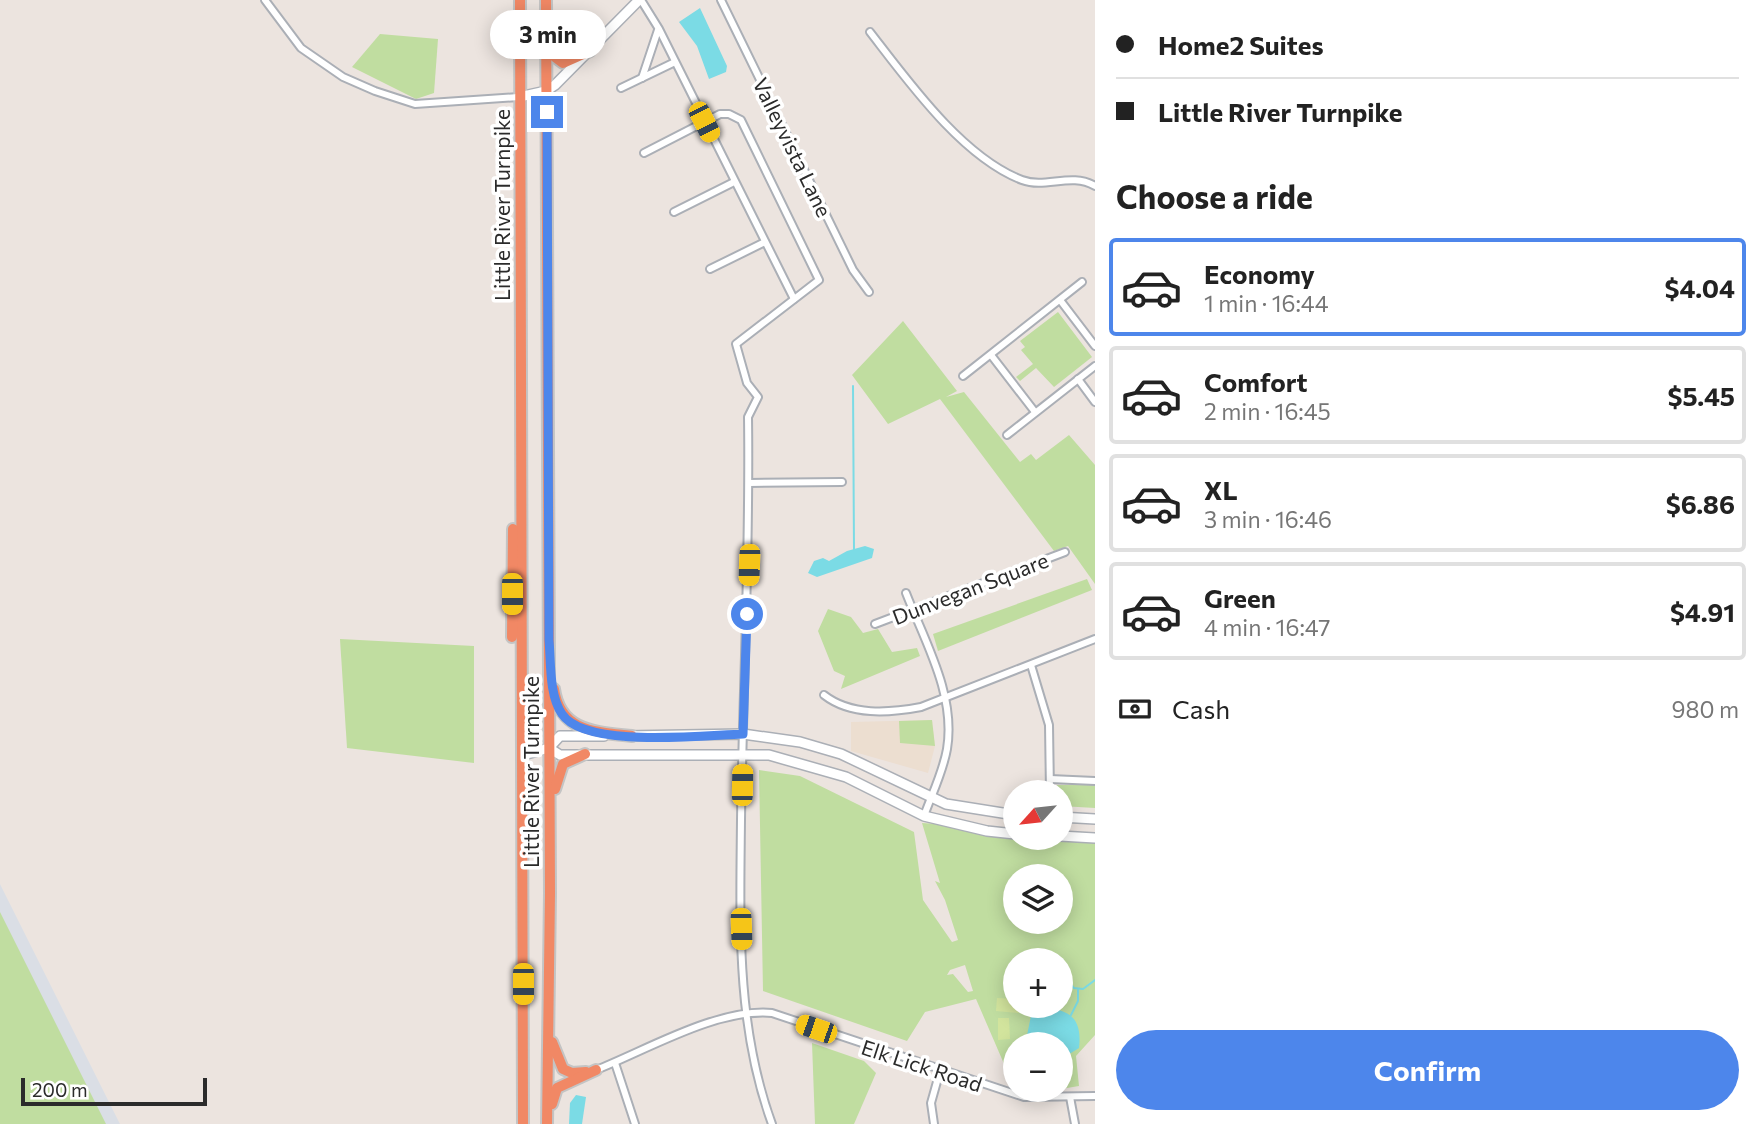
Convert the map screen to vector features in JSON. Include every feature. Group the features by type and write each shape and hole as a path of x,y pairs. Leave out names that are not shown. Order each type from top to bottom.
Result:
{"highway":[{"name":"Little River Turnpike","path":"520,0 523,1124"},
{"name":"Little River Turnpike","path":"546,0 550,820 548,1124"},
{"path":"546,21 551,50 557,60 571,62 590,51"},
{"path":"512,637 513,530 520,492"},
{"path":"549,640 556,698 564,717 586,730 632,736"},
{"path":"550,820 559,768 567,761 585,754"},
{"path":"549,1030 563,1069 572,1073 596,1070"},
{"path":"548,1124 557,1088 596,1070"}],"street":[{"path":"265,0 301,48 343,77 415,104 520,97 546,91 640,0 659,29 794,299"},
{"name":"Valleyvista Lane","path":"721,0 855,274 869,292"},
{"path":"642,78 659,29"},
{"path":"870,32 943,122 1010,174 1027,182 1078,179 1095,186"},
{"path":"621,88 675,62"},
{"path":"644,153 704,122 729,114 744,125 819,280 736,344 747,383 758,397 748,417 741,892 744,1013 752,1057 772,1124"},
{"path":"674,212 734,182"},
{"path":"710,269 765,242"},
{"path":"963,376 1082,282"},
{"path":"1060,300 1095,346"},
{"path":"991,355 1035,412"},
{"path":"1007,435 1095,366"},
{"path":"1078,379 1095,402"},
{"path":"749,483 842,482"},
{"name":"Dunvegan Square","path":"875,624 1065,552"},
{"path":"906,593 946,699 947,748 924,816"},
{"path":"824,695 836,704 876,711 906,710 946,699 1095,639"},
{"path":"1031,665 1049,725 1051,779 1095,781"},
{"path":"523,755 549,748 560,736 743,734 822,747 946,804 1003,813"},
{"path":"549,748 560,755 769,755 827,769 924,816 1003,833"},
{"path":"1073,818 1095,819"},
{"path":"1073,837 1095,838"},
{"name":"Elk Lick Road","path":"596,1070 729,1017 744,1013 772,1013 1003,1090"},
{"path":"615,1063 635,1124"},
{"path":"934,1124 931,1103 940,1071"},
{"name":"Elk Lick Road","path":"1073,1097 1095,1096"},
{"path":"1071,1102 1075,1124"}],"shaded area":[{"path":"932,720 935,746 928,773 851,751 851,722"},
{"path":"0,884 120,1124 0,1124"}],"green space":[{"path":"380,34 438,39 434,93 416,99 352,67"},
{"path":"1058,312 1092,357 1054,387 1036,368 1020,381 1016,377 1033,364 1021,350 1025,347 1020,341"},
{"path":"903,321 957,391 946,397 964,392 1020,462 1031,454 1036,460 1069,435 1095,465 1095,584 1068,546 1054,551 940,399 888,424 852,375"},
{"path":"1087,579 1092,590 938,651 933,634"},
{"path":"828,609 851,617 863,633 878,629 892,652 917,648 920,656 841,689 845,676 834,671 818,631"},
{"path":"340,639 474,646 474,763 347,748"},
{"path":"932,720 935,746 900,743 899,721"},
{"path":"759,770 800,776 914,832 923,900 952,942 958,940 945,900 935,881 940,883 922,823 1003,828 1003,850 1073,850 1073,836 1095,835 1095,1035 1076,1056 1079,1086 1073,1087 1073,1032 1003,1032 1003,1062 976,999 925,1012 907,1041 763,991","holes":["965,965 973,991 968,992 953,974 947,975 950,970"]},
{"path":"1073,785 1095,785 1095,808 1073,807"},
{"path":"0,912 106,1124 0,1124"},
{"path":"997,998 1003,998 1003,1012 996,1011"},
{"path":"998,1018 1009,1018 1010,1032 1003,1032 1003,1040 998,1040"},
{"path":"812,1043 864,1061 876,1073 854,1124 815,1124"}],"water":[{"path":"700,8 727,66 726,72 709,79 697,46 679,22"},
{"path":"865,546 874,549 872,558 817,577 808,573 814,561 823,558 829,561 847,551"},
{"path":"1031,1018 1072,1018 1078,1028 1079,1048 1073,1052 1073,1032 1028,1032"},
{"path":"576,1095 586,1097 582,1124 569,1124 570,1103"}],"waterway":[{"path":"853,386 854,550"},
{"path":"1073,987 1083,989 1095,980"},
{"path":"1073,1011 1078,1001 1078,990"}],"route":[{"path":"547,112 549,640 556,698 561,712 574,726 594,732 632,736 743,734 747,614"}]}
